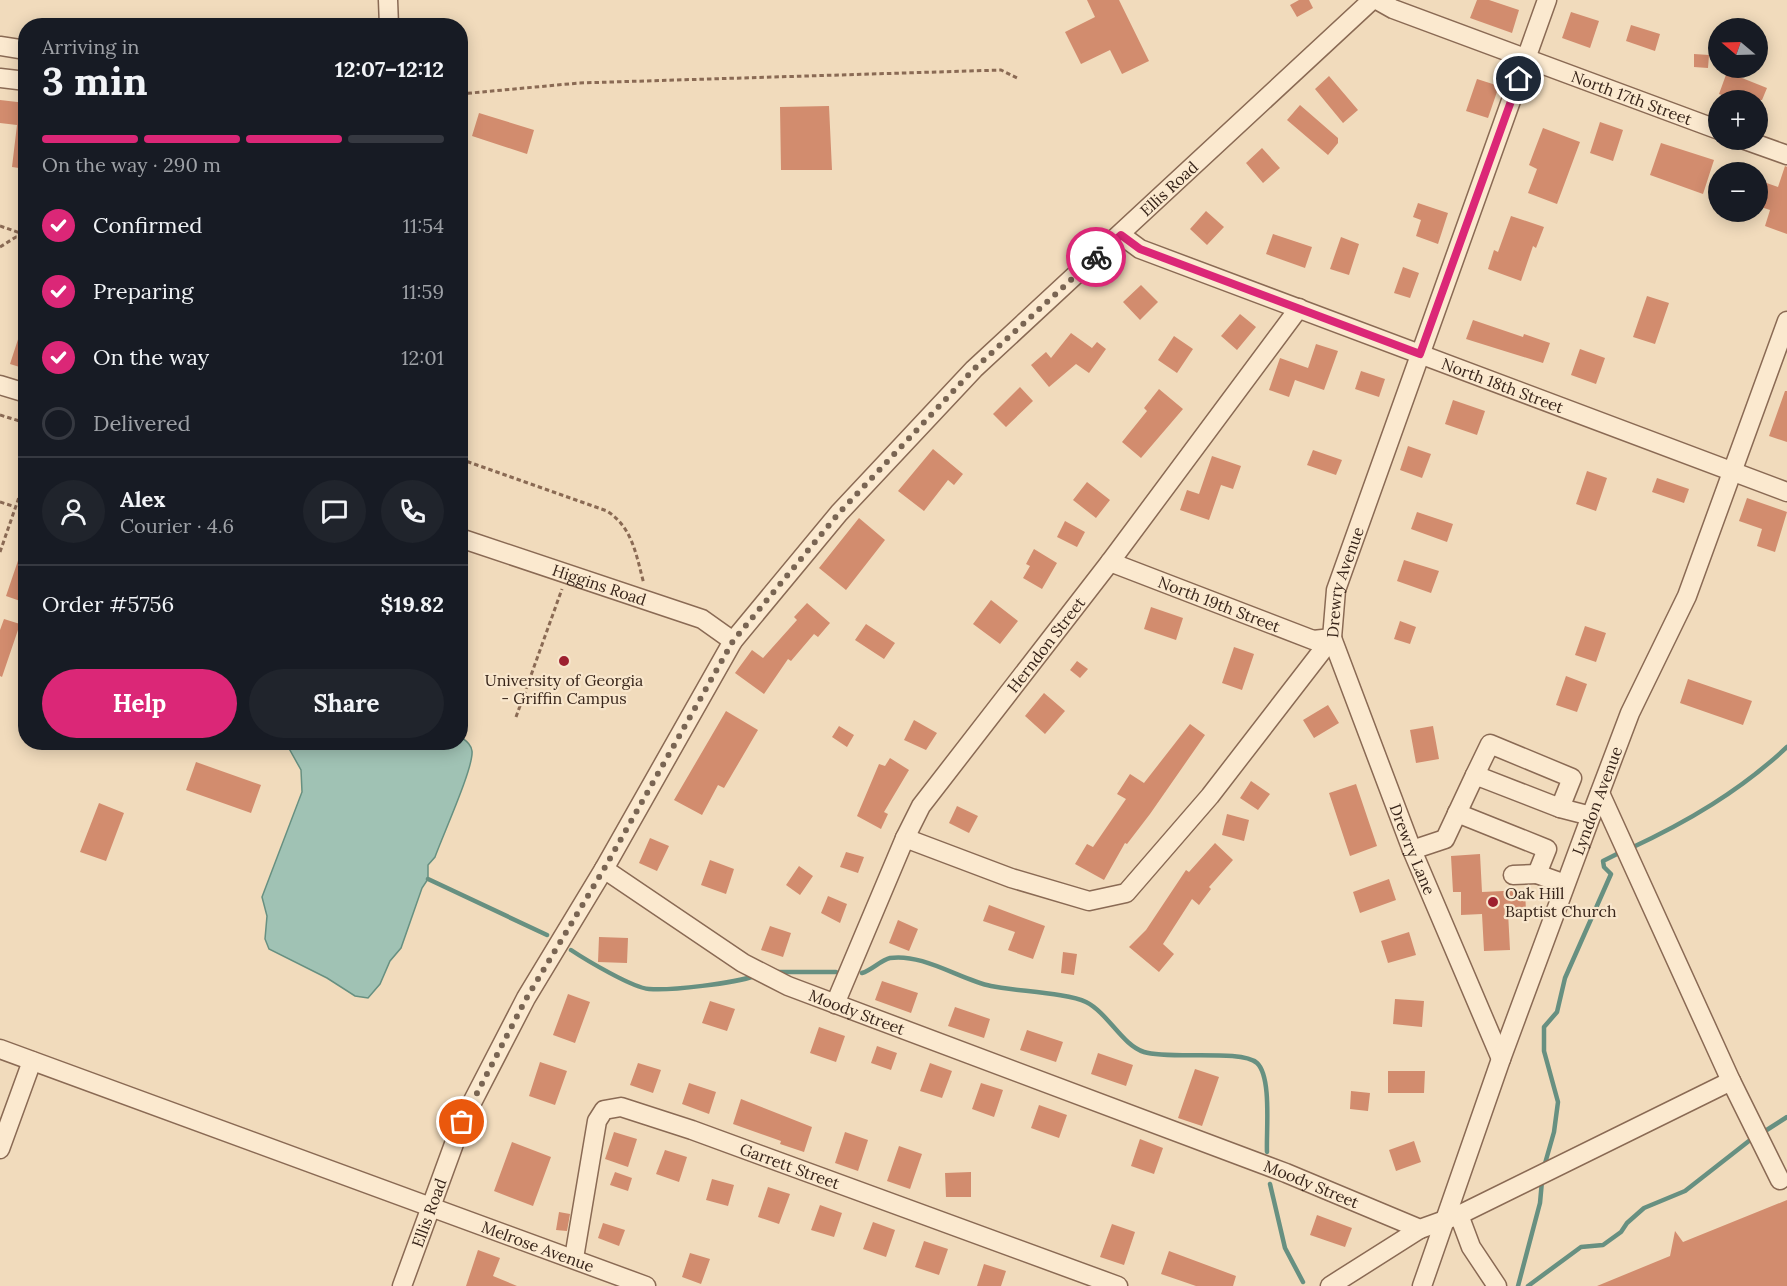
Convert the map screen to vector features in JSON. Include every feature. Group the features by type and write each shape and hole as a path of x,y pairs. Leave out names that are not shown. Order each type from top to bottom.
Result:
{"street":[{"path":"388,0 389,18"},
{"name":"North 17th Street","path":"1374,0 1708,126"},
{"name":"Ellis Road","path":"402,1286 429,1207 467,1111 526,999 604,869 733,641 839,513 974,369 1374,0"},
{"name":"Drewry Avenue","path":"905,838 1011,878 1089,901 1125,893 1210,796 1332,638 1336,590 1547,0"},
{"path":"0,46 18,49"},
{"path":"0,78 18,80"},
{"path":"1768,148 1787,155"},
{"name":"North 18th Street","path":"1121,235 1140,249 1787,492"},
{"name":"Herndon Street","path":"835,1004 905,838 921,806 941,777 1110,561 1299,308"},
{"name":"Lyndon Avenue","path":"1422,1286 1453,1216 1501,1059 1599,793 1630,713 1687,596 1787,321"},
{"path":"0,385 18,391"},
{"name":"Higgins Road","path":"468,541 702,619 733,641"},
{"name":"North 19th Street","path":"1110,561 1313,640 1332,638"},
{"name":"Drewry Lane","path":"1332,638 1412,850 1501,1059"},
{"path":"1412,850 1444,839 1490,744 1572,778 1560,808"},
{"path":"1475,775 1560,808 1591,816"},
{"path":"1599,793 1731,1081 1780,1180"},
{"path":"1457,813 1547,849 1537,874"},
{"name":"Moody Street","path":"604,869 743,963 788,986 1286,1173 1420,1229"},
{"path":"1513,875 1537,874 1565,884"},
{"name":"Melrose Avenue","path":"0,1049 646,1286"},
{"path":"0,1149 32,1061"},
{"path":"1330,1286 1420,1229 1453,1216 1731,1081"},
{"name":"Garrett Street","path":"574,1258 597,1121 604,1110 621,1107 692,1130 1118,1286"},
{"path":"1453,1216 1497,1286"}],"path":[{"path":"468,93 579,83 1001,70 1019,79"},
{"path":"0,226 18,233"},
{"path":"0,247 18,237"},
{"path":"0,415 18,421"},
{"path":"468,462 607,511 620,519 630,533 645,586 652,602"},
{"path":"0,552 18,501"},
{"path":"0,502 16,507"},
{"path":"516,717 568,573"}],"shaded area":[{"path":"468,744 472,751 463,786 435,857 428,865 428,879 422,888 401,948 390,961 380,984 368,998 355,996 327,978 269,949 265,939 267,916 262,897 302,792 301,770 290,750 468,750"}],"building":[{"path":"1087,0 1119,0 1149,61 1122,74 1110,50 1081,64 1065,32 1095,17"},
{"path":"1299,0 1309,0 1313,8 1297,17 1290,5"},
{"path":"1477,0 1489,0 1519,10 1512,33 1470,18"},
{"path":"1571,12 1599,21 1590,48 1562,38"},
{"path":"1631,25 1660,34 1655,51 1626,41"},
{"path":"1694,54 1708,55 1708,68 1694,67"},
{"path":"1329,76 1358,110 1343,123 1315,89"},
{"path":"1725,78 1742,78 1767,88 1766,90 1720,90"},
{"path":"1477,79 1499,86 1488,118 1466,111"},
{"path":"0,100 18,102 18,168 12,167 17,125 0,123"},
{"path":"1300,105 1338,138 1338,143 1328,155 1287,120"},
{"path":"829,106 832,170 781,170 780,107"},
{"path":"479,113 534,130 527,154 472,136"},
{"path":"1600,122 1623,130 1613,161 1590,153"},
{"path":"1543,128 1580,142 1557,204 1528,193 1537,169 1529,165"},
{"path":"1661,143 1714,160 1708,162 1708,179 1703,194 1650,175"},
{"path":"1262,148 1280,168 1263,183 1246,163"},
{"path":"1785,166 1787,167 1787,234 1765,226 1770,210 1768,209 1768,184 1778,187"},
{"path":"1418,203 1448,213 1438,244 1416,236 1421,220 1413,217"},
{"path":"1206,211 1224,227 1207,245 1190,229"},
{"path":"1511,216 1544,227 1536,248 1533,246 1521,281 1488,269 1494,250 1498,252"},
{"path":"1273,234 1312,247 1305,268 1266,254"},
{"path":"1341,237 1359,244 1349,275 1330,269"},
{"path":"1403,267 1419,273 1410,298 1394,293"},
{"path":"1141,285 1158,302 1140,320 1123,302"},
{"path":"1647,296 1669,303 1655,344 1633,337"},
{"path":"1240,314 1256,327 1237,350 1221,336"},
{"path":"1473,320 1523,337 1524,334 1550,343 1543,363 1466,339"},
{"path":"1071,333 1092,348 1097,342 1106,349 1089,373 1076,364 1049,387 1031,365 1046,352 1051,358"},
{"path":"1174,336 1193,349 1177,373 1158,360"},
{"path":"18,339 18,366 10,364"},
{"path":"1316,344 1338,351 1324,390 1295,380 1289,397 1269,390 1280,358 1308,368"},
{"path":"1580,349 1605,358 1596,384 1571,375"},
{"path":"1361,371 1385,379 1379,397 1355,389"},
{"path":"1020,387 1033,401 1006,427 993,414"},
{"path":"1159,389 1183,409 1141,458 1122,442 1147,411 1144,408"},
{"path":"1785,391 1787,391 1787,442 1769,436"},
{"path":"1453,400 1485,411 1477,435 1445,424"},
{"path":"1408,446 1431,454 1422,478 1400,470"},
{"path":"933,449 963,474 954,485 948,480 924,511 898,491"},
{"path":"1313,450 1342,460 1336,475 1307,465"},
{"path":"1212,456 1241,466 1233,489 1221,485 1209,520 1180,510 1187,490 1199,494"},
{"path":"1587,471 1607,478 1596,511 1576,504"},
{"path":"1657,478 1689,489 1684,503 1652,492"},
{"path":"1087,482 1110,500 1096,518 1073,500"},
{"path":"1747,498 1787,512 1775,552 1757,546 1762,529 1739,521"},
{"path":"1417,512 1453,524 1447,542 1411,529"},
{"path":"859,518 885,540 846,590 819,568"},
{"path":"1065,521 1085,532 1077,547 1057,537"},
{"path":"1034,549 1057,563 1042,589 1023,578 1030,566 1026,564"},
{"path":"1404,560 1439,571 1431,593 1397,581"},
{"path":"18,561 18,600 6,596"},
{"path":"991,600 1018,621 1000,644 973,624"},
{"path":"807,603 830,623 818,637 814,634 791,661 788,659 764,694 735,673 752,650 763,658 797,620 794,617"},
{"path":"1151,607 1183,618 1176,640 1144,629"},
{"path":"4,619 18,623 18,630 2,677 0,676 0,630"},
{"path":"1400,621 1416,627 1410,644 1394,639"},
{"path":"866,624 895,643 884,659 855,640"},
{"path":"1585,626 1606,633 1596,662 1575,655"},
{"path":"1234,647 1254,654 1242,690 1222,683"},
{"path":"1077,661 1088,669 1080,678 1070,670"},
{"path":"1566,676 1587,684 1577,712 1556,705"},
{"path":"1688,679 1752,701 1743,725 1680,703"},
{"path":"1044,693 1065,711 1045,734 1025,716"},
{"path":"1328,705 1339,723 1314,738 1303,720"},
{"path":"726,711 758,730 724,788 718,785 702,815 674,800"},
{"path":"914,720 937,733 926,750 904,740"},
{"path":"1190,724 1205,735 1150,814 1127,844 1125,843 1104,880 1075,864 1087,844 1093,847 1126,799 1117,794 1130,774 1144,783"},
{"path":"839,726 854,735 847,747 832,737"},
{"path":"1433,726 1439,759 1416,763 1410,730"},
{"path":"890,758 909,770 884,812 888,814 881,829 857,816 879,764 885,766"},
{"path":"196,762 261,785 251,813 186,790"},
{"path":"1251,781 1270,794 1258,810 1240,798"},
{"path":"1356,784 1377,846 1350,856 1329,793"},
{"path":"99,803 124,813 106,861 80,852"},
{"path":"957,806 978,816 969,833 949,823"},
{"path":"1227,814 1249,820 1244,841 1222,835"},
{"path":"650,838 669,846 657,871 639,863"},
{"path":"1215,843 1233,860 1209,887 1211,889 1199,905 1192,899 1163,944 1174,954 1159,972 1129,947 1146,930 1186,870 1189,872"},
{"path":"846,852 864,857 858,873 840,867"},
{"name":"Oak Hill Baptist Church","path":"1480,854 1482,892 1525,890 1526,911 1508,912 1510,950 1484,951 1482,914 1461,915 1461,892 1453,892 1451,856"},
{"path":"710,860 734,869 726,894 701,885"},
{"path":"799,866 813,876 800,895 786,885"},
{"path":"1389,879 1396,900 1360,913 1353,892"},
{"path":"828,896 847,904 840,923 821,913"},
{"path":"989,905 1045,926 1033,959 1008,950 1015,932 983,921"},
{"path":"898,920 918,929 909,951 889,943"},
{"path":"770,926 791,933 783,957 761,950"},
{"path":"1409,932 1416,955 1388,963 1381,941"},
{"path":"599,937 628,938 627,963 598,962"},
{"path":"1063,952 1077,954 1074,975 1061,973"},
{"path":"882,981 918,993 911,1013 875,1000"},
{"path":"568,994 590,1002 575,1043 553,1035"},
{"path":"1395,999 1424,1001 1422,1027 1393,1024"},
{"path":"710,1001 735,1009 727,1031 702,1023"},
{"path":"955,1007 990,1019 984,1038 948,1026"},
{"path":"819,1027 845,1036 836,1062 810,1053"},
{"path":"1027,1030 1063,1042 1056,1062 1020,1050"},
{"path":"877,1046 897,1053 891,1070 871,1063"},
{"path":"1098,1053 1133,1065 1126,1086 1091,1074"},
{"path":"540,1062 567,1071 555,1105 529,1096"},
{"path":"638,1063 661,1070 653,1093 630,1085"},
{"path":"930,1063 952,1071 942,1098 920,1091"},
{"path":"1195,1069 1219,1077 1202,1126 1178,1118"},
{"path":"1388,1071 1425,1071 1424,1093 1388,1093"},
{"path":"689,1083 716,1092 709,1114 682,1104"},
{"path":"981,1083 1003,1090 994,1117 972,1109"},
{"path":"1351,1091 1370,1093 1368,1111 1350,1109"},
{"path":"741,1099 812,1127 804,1152 733,1124"},
{"path":"1039,1105 1067,1115 1059,1138 1031,1128"},
{"path":"614,1132 637,1139 628,1167 605,1159"},
{"path":"845,1132 868,1140 858,1171 835,1163"},
{"path":"1140,1139 1163,1148 1154,1174 1131,1166"},
{"path":"1414,1141 1421,1162 1396,1171 1389,1150"},
{"path":"512,1142 551,1157 533,1206 494,1191"},
{"path":"899,1146 922,1154 910,1189 887,1181"},
{"path":"665,1150 687,1157 679,1182 656,1174"},
{"path":"615,1172 632,1178 628,1191 610,1185"},
{"path":"971,1172 971,1197 946,1197 945,1173"},
{"path":"712,1179 734,1185 728,1206 706,1200"},
{"path":"768,1187 790,1194 779,1224 758,1217"},
{"path":"1787,1200 1787,1286 1597,1286 1670,1256 1675,1231 1683,1242"},
{"path":"820,1205 842,1213 834,1237 811,1230"},
{"path":"559,1212 570,1214 567,1231 556,1230"},
{"path":"1317,1215 1352,1228 1345,1247 1310,1235"},
{"path":"873,1222 895,1230 886,1257 863,1249"},
{"path":"603,1223 625,1230 619,1246 598,1238"},
{"path":"1112,1224 1135,1232 1124,1265 1100,1257"},
{"path":"924,1241 948,1249 939,1275 915,1267"},
{"path":"478,1250 500,1258 493,1276 517,1286 466,1286"},
{"path":"1169,1251 1236,1276 1233,1286 1196,1286 1161,1274"},
{"path":"690,1253 710,1259 701,1284 682,1277"},
{"path":"984,1264 1006,1271 1001,1286 977,1286"}],"waterway":[{"path":"1629,849 1672,828 1712,804 1751,778 1787,747"},
{"path":"1544,1167 1554,1132 1558,1102 1544,1051 1544,1027 1557,1012 1565,978 1611,874 1604,867 1603,861 1621,852"},
{"path":"428,879 547,935"},
{"path":"571,950 621,979 649,989 702,986 755,976"},
{"path":"862,973 890,958 915,959 979,983 1067,996 1086,1002 1101,1013 1129,1043 1144,1052 1170,1055 1221,1055 1249,1059 1257,1063 1265,1080 1267,1152"},
{"path":"775,972 836,972"},
{"path":"1762,1133 1787,1117"},
{"path":"1528,1286 1581,1247 1603,1245 1621,1232 1627,1223 1644,1208 1685,1191 1754,1137"},
{"path":"1518,1286 1540,1203 1542,1181"},
{"path":"1270,1184 1285,1248 1303,1282"}],"way so far":[{"path":"462,1122 526,999 604,869 733,641 839,513 974,369 1096,257"}],"place":[{"name":"University of Georgia - Griffin Campus","path":"564,661"},
{"name":"Oak Hill Baptist Church","path":"1493,902"}],"route":[{"path":"1096,257 1121,235 1140,249 1420,354 1519,79"}]}
